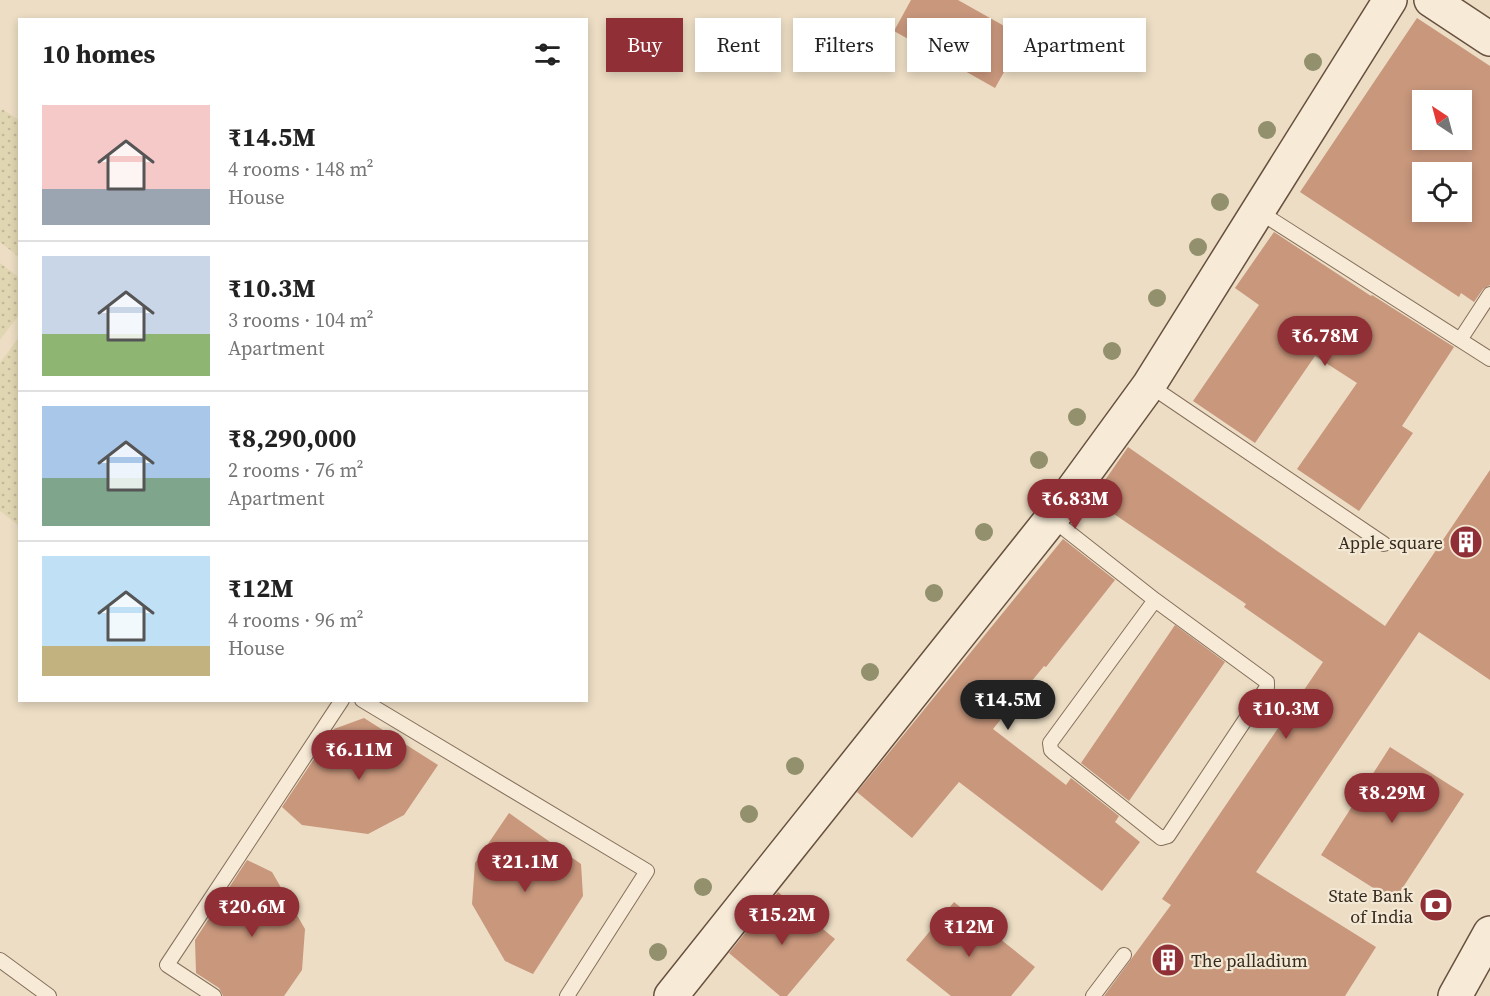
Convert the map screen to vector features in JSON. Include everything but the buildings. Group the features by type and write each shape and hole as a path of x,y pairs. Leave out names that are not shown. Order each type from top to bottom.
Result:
{"street":[{"path":"671,996 1052,518 1149,385 1390,0"},
{"path":"1431,0 1490,39"},
{"path":"1455,996 1490,933"}],"lane":[{"path":"1258,211 1490,358"},
{"path":"1460,340 1490,294"},
{"path":"1149,385 1384,544"},
{"path":"1052,518 1155,600 1265,680 1267,685 1168,836 1161,838 1054,753 1050,743 1155,600"},
{"path":"214,996 167,965 341,702"},
{"path":"365,702 647,871 569,996"},
{"path":"1093,996 1124,955"},
{"path":"0,960 49,996"}],"shaded area":[{"path":"2,109 18,119 18,256 0,242 0,112"},
{"path":"0,263 18,276 18,316 0,340"},
{"path":"18,338 18,525 0,511 0,363"}],"place":[{"name":"Apple square","path":"1466,542"},
{"name":"State Bank of India","path":"1436,905"},
{"name":"The palladium","path":"1168,960"}]}
